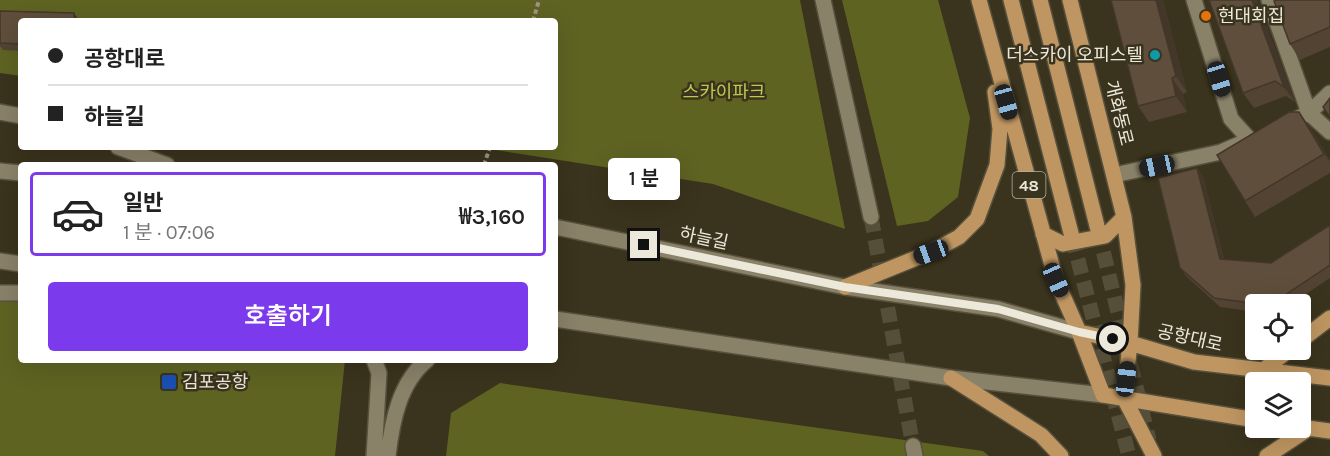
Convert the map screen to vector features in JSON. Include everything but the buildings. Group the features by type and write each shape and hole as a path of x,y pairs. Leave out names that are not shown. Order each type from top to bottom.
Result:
{"main road":[{"name":"48","path":"979,0 987,36 1056,280 1079,332"},
{"path":"1011,0 1072,237"},
{"path":"1040,0 1098,230"},
{"name":"개화동로","path":"1070,0 1125,217 1133,285 1124,398"},
{"path":"845,287 931,252 959,237 977,219 997,165 1000,129 987,36"},
{"path":"1043,234 1063,244 1106,236 1125,217"},
{"path":"1311,333 1330,318"},
{"path":"1079,332 1103,395 1245,418"},
{"name":"공항대로","path":"1079,332 1130,343 1194,362 1330,378"},
{"path":"1262,371 1276,360"},
{"path":"951,378 1041,435 1061,456"},
{"path":"1124,398 1154,456"},
{"path":"1311,429 1330,431"},
{"path":"1267,456 1291,438"}],"street":[{"path":"823,0 871,217"},
{"path":"1194,0 1231,118 1259,136"},
{"path":"1269,0 1309,114 1330,132"},
{"path":"1114,175 1221,152 1309,114 1330,93"},
{"path":"0,112 18,115"},
{"path":"126,150 159,162"},
{"path":"0,171 18,172"},
{"name":"하늘길","path":"558,228 845,287 998,309 1079,332"},
{"path":"0,261 18,264"},
{"path":"0,293 18,293"},
{"path":"558,319 951,378 1103,395"},
{"path":"374,456 379,373 375,363"},
{"path":"388,456 399,403 408,380 424,363"}],"path":[{"path":"534,18 539,0"}],"green space":[{"name":"스카이파크","path":"0,0 800,0 845,229 713,184 495,150 558,150 558,18 18,18 18,76 0,73"},
{"path":"842,0 938,0 970,118 958,197 928,221 897,226"},
{"path":"0,294 18,297 18,363 345,363 335,456 0,456"},
{"path":"500,383 983,451 989,456 446,456 451,413"}],"tunnel":[{"path":"871,217 913,446"},
{"path":"1098,230 1149,440"},
{"path":"1072,237 1129,456"}],"place":[{"name":"현대회집","path":"1206,16"},
{"name":"더스카이 오피스텔","path":"1155,55"},
{"name":"김포공항","path":"169,382"}],"route":[{"path":"644,245 845,287 998,309 1079,332 1113,339"}]}
